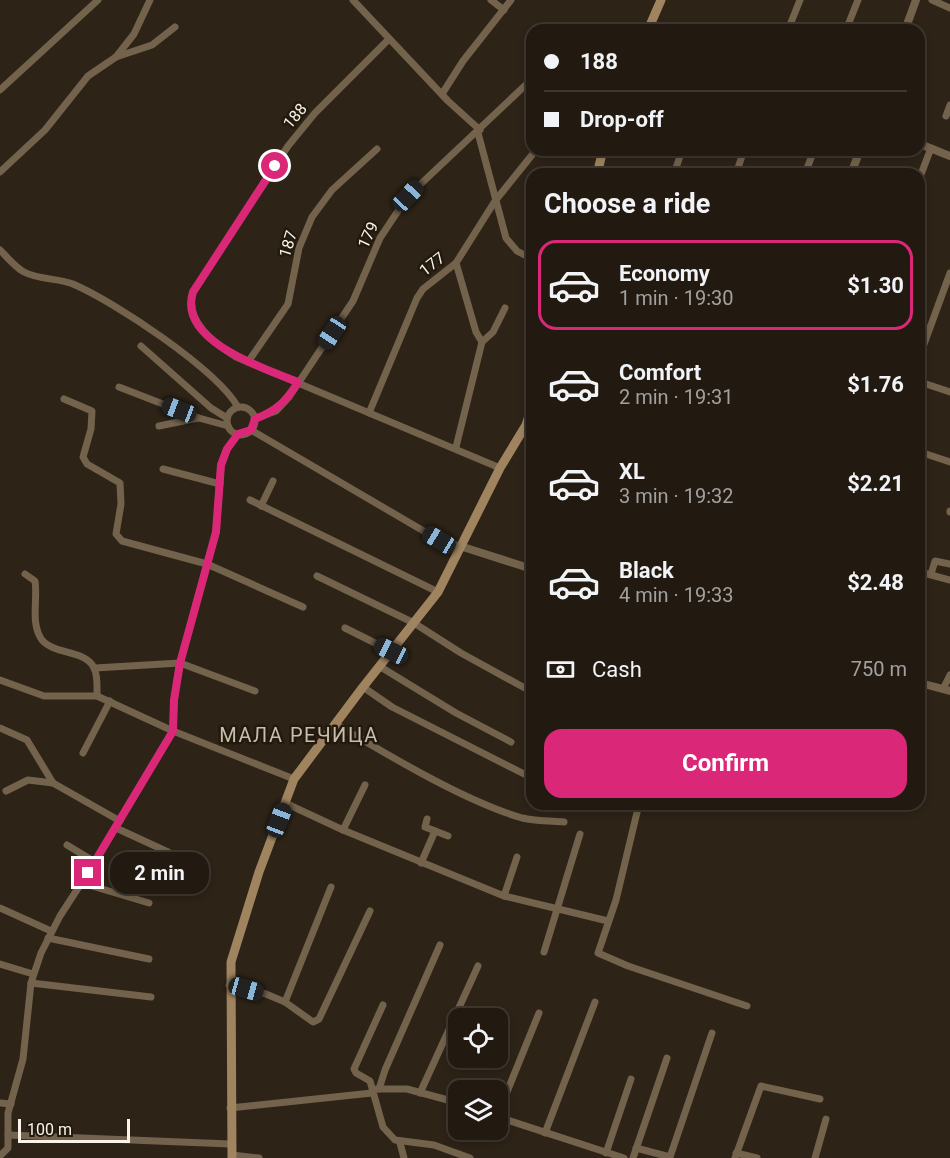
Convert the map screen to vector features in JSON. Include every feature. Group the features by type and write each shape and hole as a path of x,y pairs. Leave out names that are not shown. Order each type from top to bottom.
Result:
{"main road":[{"path":"651,24 661,0"},
{"path":"232,1156 229,985 231,962 259,872 294,779 438,592 463,547 500,468 526,424"}],"street":[{"path":"0,90 98,0"},
{"path":"116,57 134,34 150,0"},
{"path":"353,0 388,39 479,131 506,238 517,251 526,256"},
{"path":"491,0 504,10"},
{"path":"442,94 511,0"},
{"path":"790,24 800,0"},
{"path":"848,24 858,0"},
{"path":"907,24 916,0"},
{"path":"932,0 950,8"},
{"path":"0,172 45,130 88,76 116,57 152,45 175,27"},
{"name":"188","path":"388,39 315,113 288,147 193,292 191,305 203,332 219,346 248,362 456,447 500,468"},
{"name":"179","path":"255,419 276,411 289,397 352,301 380,238 398,209 421,182 526,86"},
{"path":"946,116 950,105"},
{"path":"925,146 950,156"},
{"path":"923,168 931,148"},
{"name":"187","path":"248,362 288,304 297,255 312,217 332,190 377,149"},
{"name":"177","path":"369,413 417,298 423,289 456,263 495,201 531,156"},
{"path":"0,250 22,271 71,283 147,327 191,360 230,394 238,407"},
{"path":"456,263 476,332 482,342"},
{"path":"925,341 950,273"},
{"path":"456,447 482,342 493,332 505,308"},
{"path":"141,346 238,434"},
{"path":"925,384 950,392"},
{"path":"119,387 199,418 227,422"},
{"path":"64,399 92,411 91,429 83,457 87,464 120,483 121,504 116,534 122,541 207,564 303,607"},
{"path":"227,422 231,411 238,407 249,409 255,419 251,430"},
{"path":"159,426 199,418"},
{"path":"2,1157 8,1148 8,1113 23,1059 33,974 50,935 173,731 174,700 180,663 216,532 221,465 227,449 238,434 251,430 439,540 526,567"},
{"path":"925,454 950,462"},
{"path":"163,469 220,484"},
{"path":"261,506 273,481"},
{"path":"250,500 438,592"},
{"path":"931,574 935,561 950,564"},
{"path":"925,573 950,580"},
{"path":"26,574 35,581 37,628 42,639 52,648 78,656 94,668 180,663 255,691"},
{"path":"317,576 414,623 461,653 526,689"},
{"path":"345,628 391,651"},
{"path":"379,666 456,713 511,742"},
{"path":"94,668 97,696"},
{"path":"925,684 946,690 950,675"},
{"path":"0,680 44,696 97,696 173,731 294,779"},
{"path":"363,687 392,707 526,775"},
{"path":"83,753 110,701"},
{"path":"336,724 377,749 468,795 524,818 564,822"},
{"path":"0,728 27,740 53,783 118,825 168,852"},
{"path":"6,790 28,780 53,783"},
{"path":"343,830 365,785"},
{"path":"285,803 343,830 504,896 608,921"},
{"path":"638,810 616,900 598,949 601,955 747,1006"},
{"path":"428,819 425,827 448,836"},
{"path":"421,863 435,831"},
{"path":"544,952 580,834"},
{"path":"67,845 95,862"},
{"path":"504,896 517,857"},
{"path":"82,883 149,903"},
{"path":"285,1002 331,887"},
{"path":"0,908 50,935 149,959"},
{"path":"229,985 266,994 285,1002 314,1022 319,1019 370,911"},
{"path":"374,1091 440,945"},
{"path":"0,964 33,974"},
{"path":"420,1093 478,966"},
{"path":"31,983 151,997"},
{"path":"545,1133 595,1002"},
{"path":"383,1005 354,1069 356,1073 368,1078 374,1091 383,1127 400,1143 404,1158"},
{"path":"508,1091 539,1013"},
{"path":"636,1148 669,1157 712,1033"},
{"path":"633,1158 667,1058"},
{"path":"606,1153 631,1079"},
{"path":"757,1158 736,1156 760,1086 820,1099"},
{"path":"230,1108 394,1088 448,1100"},
{"path":"0,1103 11,1104"},
{"path":"816,1158 826,1119"},
{"path":"508,1120 624,1158"},
{"path":"8,1135 230,1144"},
{"path":"400,1143 434,1145 470,1158"},
{"path":"232,1156 260,1158"}],"district":[{"name":"МАЛА РЕЧИЦА","path":"299,735"}],"route":[{"path":"88,873 173,731 172,716 177,680 188,628 216,532 221,465 227,449 238,434 245,434 251,430 255,419 276,411 289,397 298,382 236,357 219,346 203,332 190,300 275,166"}]}
